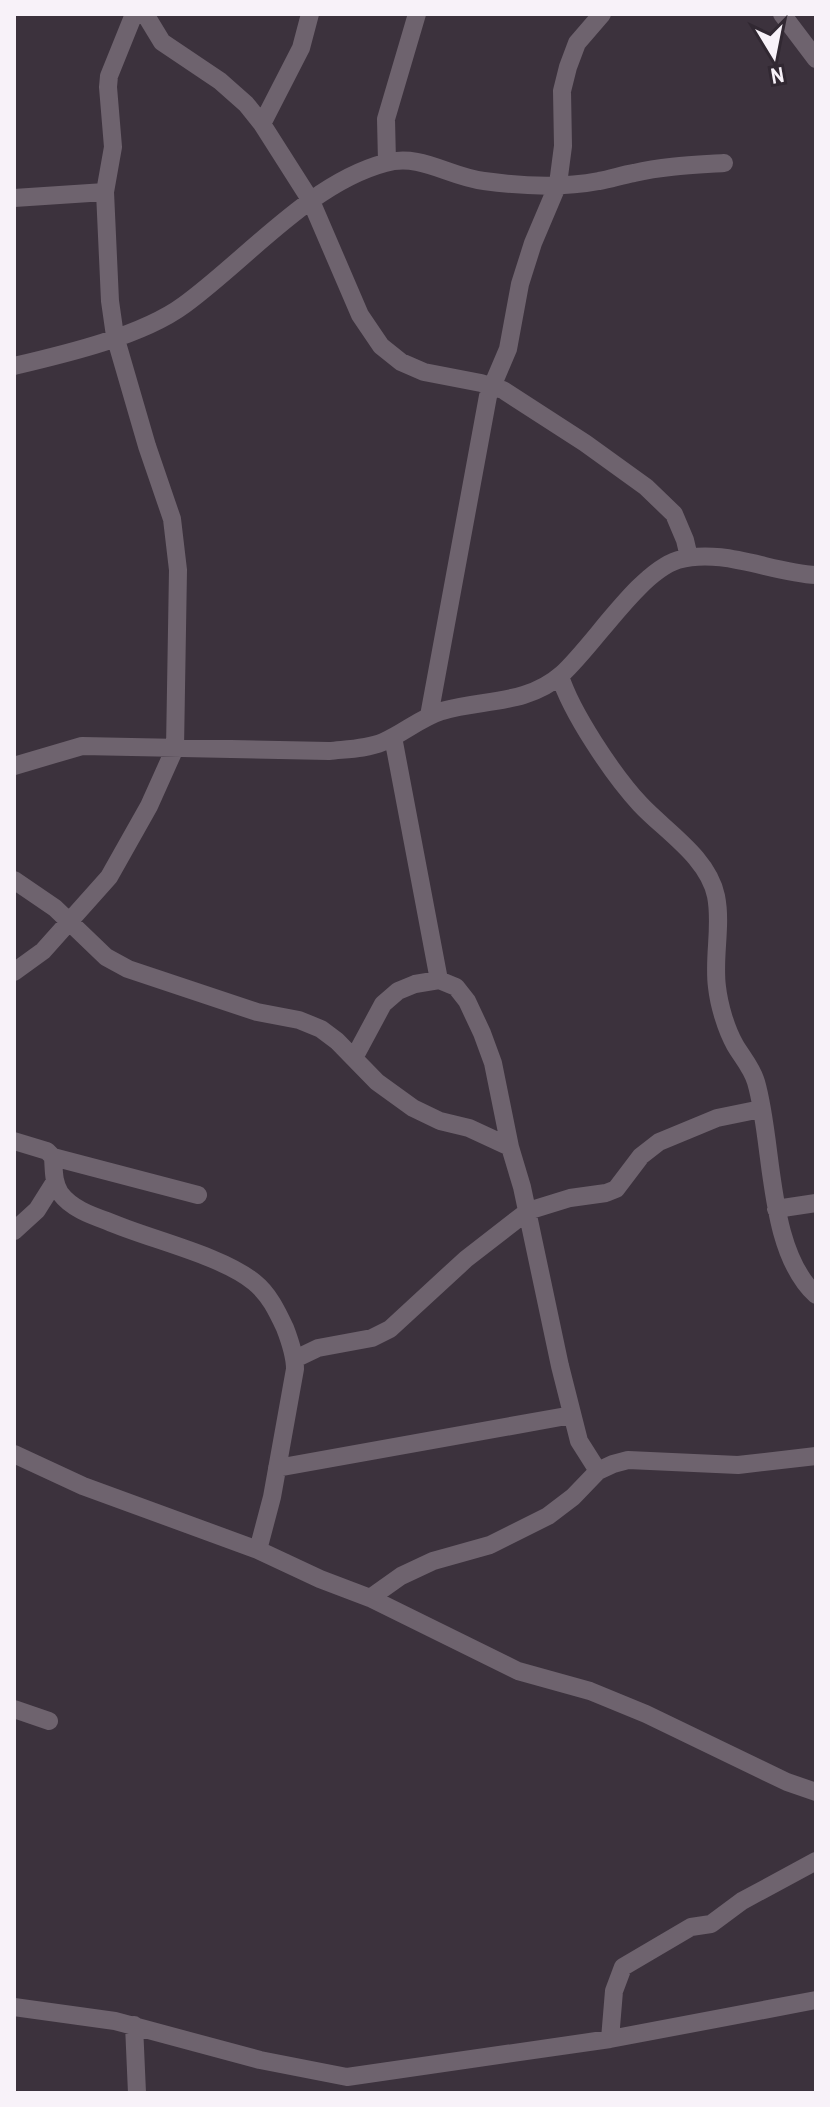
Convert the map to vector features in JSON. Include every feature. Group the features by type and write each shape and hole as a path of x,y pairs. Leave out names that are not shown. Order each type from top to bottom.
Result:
{"street":[{"path":"14,972 43,951 109,877 149,806 175,748 178,570 172,519 115,336 110,301 105,192 113,147 109,76 134,14"},
{"path":"145,14 162,42 220,81 246,104 262,124 311,201 360,315 381,346 401,362 424,372 493,388 523,401 646,487 674,514 689,557"},
{"path":"262,124 301,48 310,14"},
{"path":"387,162 386,119 417,14"},
{"path":"429,716 478,461 485,407 510,340 520,284 533,243 558,184 563,146 562,91 577,43 602,14"},
{"path":"782,14 816,59"},
{"path":"14,366 56,356 165,317 184,305 269,232 311,201 358,173 387,162 414,159 481,181 558,184 597,182 677,166 724,163"},
{"path":"14,198 105,192"},
{"path":"14,766 82,746 329,751 362,748 393,737 429,716 460,707 502,701 541,688 560,676 652,574 674,561 689,557 715,558 791,574 816,575"},
{"path":"560,676 565,695 639,804 678,839 710,878 718,918 717,990 733,1042 756,1080 776,1209 795,1265 804,1284 816,1295"},
{"path":"541,688 565,695"},
{"path":"393,737 439,980"},
{"path":"14,880 41,897 106,957 128,969 257,1012 299,1020 321,1029 377,1082 413,1108 510,1147"},
{"path":"354,1058 383,1004 398,991 439,980 456,987 467,1001 482,1033 496,1077 579,1441 598,1471"},
{"path":"295,1359 318,1348 372,1338 390,1329 466,1259 528,1211 570,1198 616,1189 641,1156 659,1142 717,1118 761,1109"},
{"path":"14,1141 47,1151 53,1157 198,1195"},
{"path":"53,1157 54,1183 62,1196 81,1210 142,1236 217,1261 254,1281 277,1309 295,1359 277,1468 258,1550"},
{"path":"14,1231 37,1210 54,1183"},
{"path":"776,1209 816,1203"},
{"path":"277,1468 572,1415"},
{"path":"14,1454 83,1486 258,1550 370,1598 518,1671 590,1691 646,1714 787,1782 816,1792"},
{"path":"370,1598 401,1576 433,1561 490,1545 548,1516 573,1497 598,1471 613,1464 628,1460 738,1465 816,1456"},
{"path":"14,1709 49,1721"},
{"path":"610,2039 614,1991 623,1967 691,1927 711,1924 742,1901 816,1861"},
{"path":"14,2007 134,2025 260,2060 347,2077 610,2039 816,2000"},
{"path":"134,2025 137,2093"}]}
